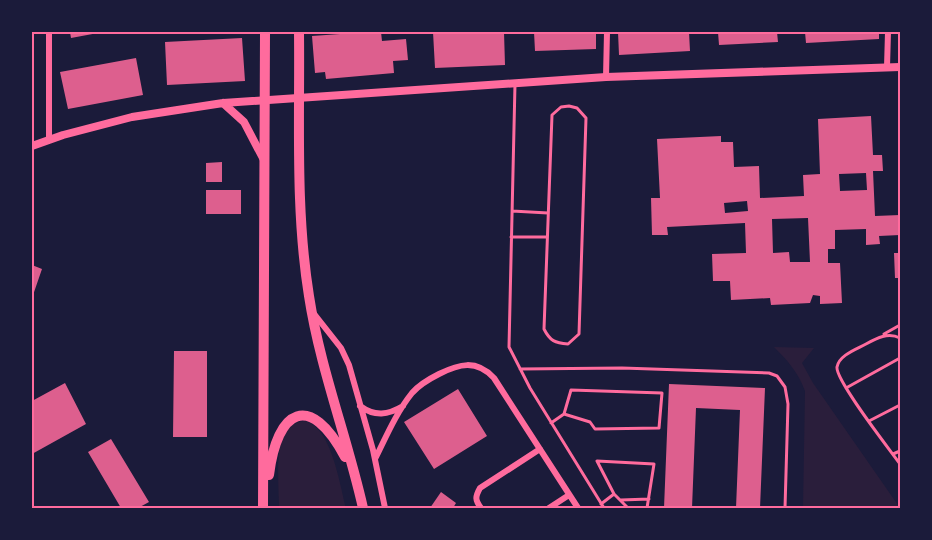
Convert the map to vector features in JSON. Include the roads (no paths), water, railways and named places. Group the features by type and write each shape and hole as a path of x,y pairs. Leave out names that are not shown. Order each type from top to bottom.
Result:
{"main road":[{"path":"264,508 265,32"},
{"path":"299,32 301,219 305,266 311,310 363,508"},
{"path":"264,508 274,446 281,429 287,421 297,415 314,417 330,432 346,458 359,493"}],"street":[{"path":"49,139 50,32"},
{"path":"606,77 607,32"},
{"path":"886,67 888,32"},
{"path":"32,146 49,139 132,117 223,103 606,77 900,67"},
{"path":"223,103 244,122 265,162"},
{"path":"311,310 341,348 349,365 375,459 385,508"},
{"path":"375,459 412,393 422,384 454,366 465,364 481,368 494,378 578,508"},
{"path":"360,406 371,413 380,414 396,410 406,404"},
{"path":"481,508 476,501 480,488 540,449"},
{"path":"549,508 569,495"}],"lane":[{"path":"515,82 509,347 551,423 604,508"},
{"path":"569,106 578,108 586,118 579,334 568,344 549,339 544,329 548,237 552,115 561,107 569,106"},
{"path":"512,211 548,213"},
{"path":"511,237 548,237"},
{"path":"900,325 843,357 837,366 838,374 846,388 900,464"},
{"path":"880,337 890,335 900,338"},
{"path":"846,388 900,358"},
{"path":"520,369 634,368 769,373 777,376 785,387 788,404 784,508"},
{"path":"551,423 564,414 571,390 662,393 659,428 595,429 590,422 564,414"},
{"path":"869,421 900,405"},
{"path":"893,454 900,451"},
{"path":"628,508 614,494 597,461 654,464 647,508"},
{"path":"601,504 614,494"},
{"path":"620,500 649,499"}]}
